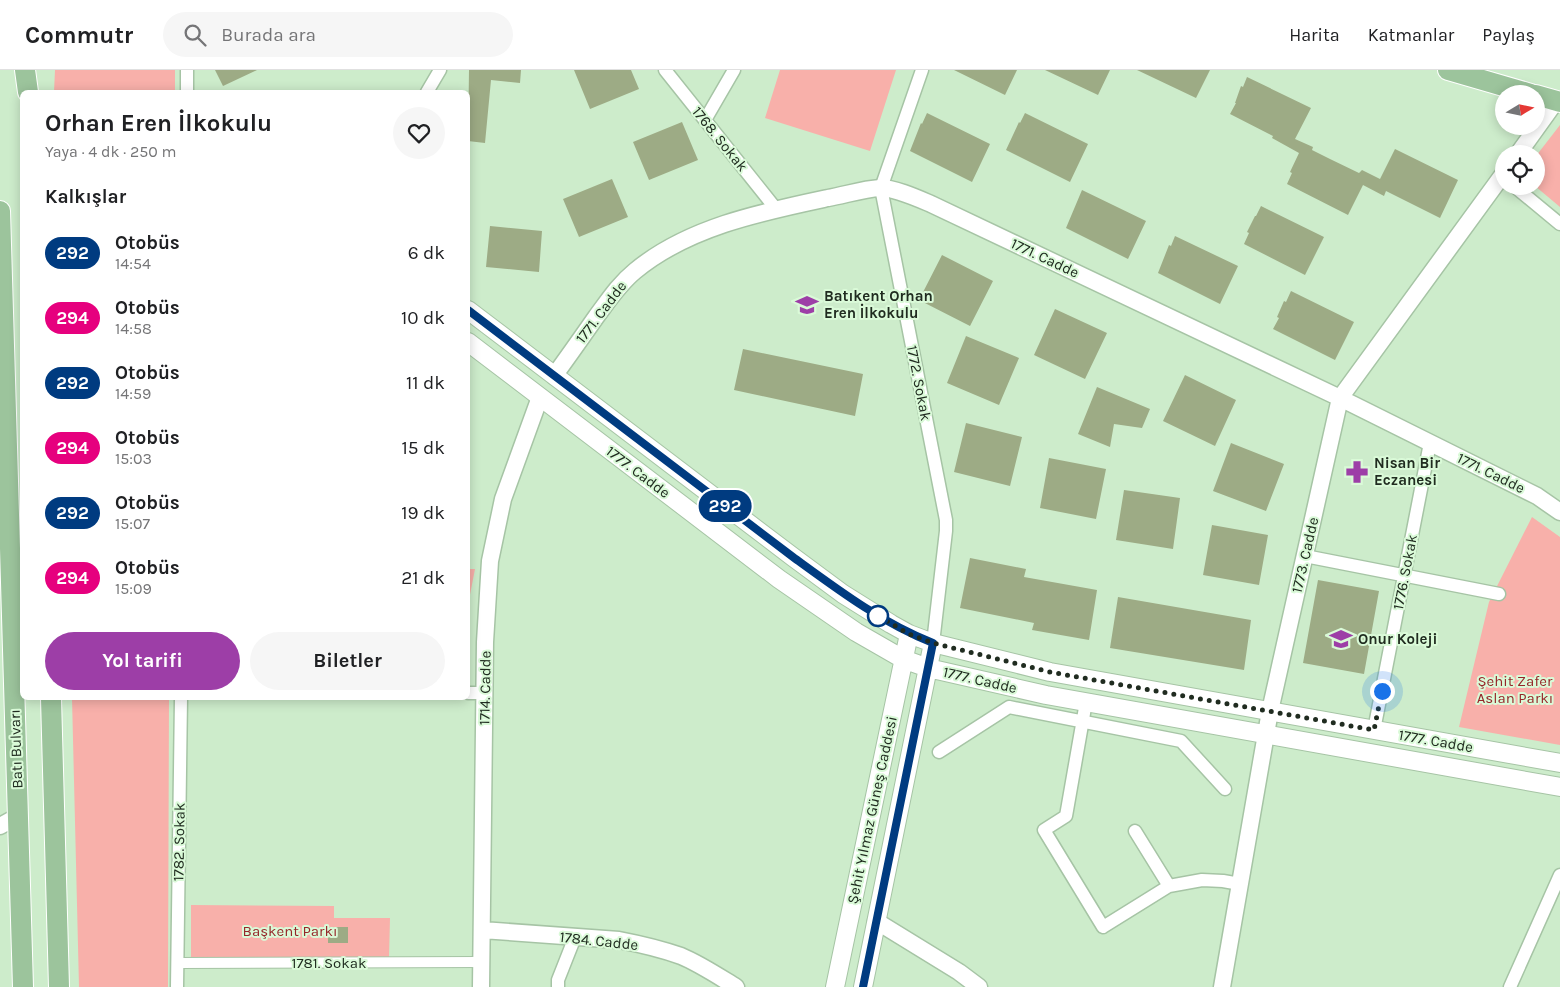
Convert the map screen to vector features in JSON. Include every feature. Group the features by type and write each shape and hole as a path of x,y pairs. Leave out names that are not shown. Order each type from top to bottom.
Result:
{"main road":[{"path":"25,70 28,90"},
{"path":"1448,70 1500,85"},
{"path":"1545,97 1558,101"},
{"name":"Batı Bulvarı","path":"0,211 9,822 23,987"},
{"name":"1777. Cadde","path":"470,312 843,594 909,634 933,643 1050,672 1560,763"},
{"name":"1777. Cadde","path":"470,344 779,579 856,632 904,659 928,668 1046,695 1560,787"},
{"path":"540,397 554,376"},
{"name":"Şehit Yılmaz Güneş Caddesi","path":"835,987 909,634"},
{"name":"Şehit Yılmaz Güneş Caddesi","path":"863,987 933,643"},
{"path":"51,700 59,987"},
{"path":"850,915 876,920"}],"street":[{"path":"187,90 188,70"},
{"path":"428,90 440,70"},
{"name":"1768. Sokak","path":"665,70 776,209"},
{"path":"705,120 734,70"},
{"path":"881,188 922,70"},
{"path":"1525,145 1558,101"},
{"name":"1771. Cadde","path":"554,376 617,289 639,267 666,249 727,223 776,209 881,188 906,194 931,204 1340,398 1537,496 1560,512"},
{"name":"1772. Sokak","path":"881,188 946,520 933,643"},
{"name":"1773. Cadde","path":"1222,987 1270,711 1340,398 1495,193"},
{"path":"1526,195 1560,224"},
{"name":"1714. Cadde","path":"481,987 486,598 490,561 503,499 540,397"},
{"name":"1776. Sokak","path":"1374,730 1430,443"},
{"path":"1305,556 1499,594"},
{"path":"470,693 484,693"},
{"name":"1782. Sokak","path":"177,987 181,700"},
{"path":"1086,702 1066,816 1044,830 1103,926 1169,886 1202,880 1240,884"},
{"path":"939,752 1009,707 1181,741 1225,790"},
{"path":"1135,831 1169,886"},
{"path":"1510,987 1560,875"},
{"path":"876,920 959,972 979,987"},
{"name":"1784. Cadde","path":"482,930 619,940 681,957 705,968 736,987"},
{"path":"558,987 558,980 575,937"},
{"name":"1781. Sokak","path":"177,963 482,962"}],"green space":[{"path":"55,70 175,70 175,90 54,90"},
{"path":"780,70 896,70 870,151 765,118"},
{"path":"1560,125 1560,207 1545,194 1545,145"},
{"name":"Şehit Zafer Aslan Parkı","path":"1532,517 1560,537 1560,745 1459,727 1489,602"},
{"path":"470,569 475,569 470,595"},
{"path":"72,700 169,700 168,987 79,987"},
{"name":"Başkent Parkı","path":"191,905 334,906 334,918 390,918 389,958 191,957"}],"building":[{"path":"215,70 257,70 223,86"},
{"path":"469,70 521,70 520,83 491,80 485,143 470,141"},
{"path":"574,70 631,70 639,89 590,109"},
{"path":"954,70 1017,70 1005,95"},
{"path":"1045,70 1110,70 1098,95"},
{"path":"1137,70 1210,70 1196,98"},
{"path":"1247,77 1311,108 1295,139 1313,147 1312,150 1330,159 1359,173 1362,170 1380,179 1395,149 1458,180 1440,218 1386,191 1384,196 1363,185 1348,215 1287,184 1292,173 1290,172 1299,153 1272,138 1273,136 1230,114 1236,103 1241,86 1243,87"},
{"path":"927,113 990,144 972,182 910,151"},
{"path":"1025,113 1088,144 1070,182 1006,150"},
{"path":"682,122 698,160 649,180 633,142"},
{"path":"612,179 628,217 579,237 563,199"},
{"path":"1082,190 1146,221 1128,259 1066,228"},
{"path":"1261,206 1324,237 1305,275 1244,244 1249,233 1247,232"},
{"path":"490,226 542,231 539,272 486,267"},
{"path":"1175,236 1238,266 1220,304 1158,273 1169,245 1171,246"},
{"path":"942,255 993,281 970,326 919,300"},
{"path":"1291,291 1354,322 1335,360 1273,329 1279,318 1277,317 1284,301 1286,302"},
{"path":"1055,309 1107,333 1085,379 1034,355"},
{"path":"966,336 1019,358 999,405 947,383"},
{"path":"743,349 863,374 855,416 734,390"},
{"path":"1185,375 1236,400 1215,446 1163,421"},
{"path":"1097,387 1150,409 1142,428 1114,424 1110,447 1078,434"},
{"path":"966,423 1022,437 1010,486 954,472"},
{"path":"1231,443 1284,464 1266,511 1213,491"},
{"path":"1049,458 1106,469 1096,519 1040,508"},
{"path":"1124,490 1180,498 1173,549 1116,540"},
{"path":"1212,525 1268,535 1259,585 1203,575"},
{"path":"970,558 1026,569 1024,577 1097,590 1089,640 1032,630 1034,623 960,608"},
{"path":"1318,580 1379,591 1364,674 1303,663"},
{"path":"1118,597 1251,620 1244,670 1110,648"},
{"path":"328,927 348,927 348,943 328,943"}],"bus line":[{"name":"292","path":"470,312 843,594 909,634 933,643 863,987"}],"place":[{"name":"Batıkent Orhan Eren İlkokulu","path":"807,305"},
{"name":"Nisan Bir Eczanesi","path":"1357,472"},
{"name":"Onur Koleji","path":"1341,639"}],"route":[{"path":"878,616 875,614 909,634 933,643 1050,672 1374,730 1382,691"}]}
